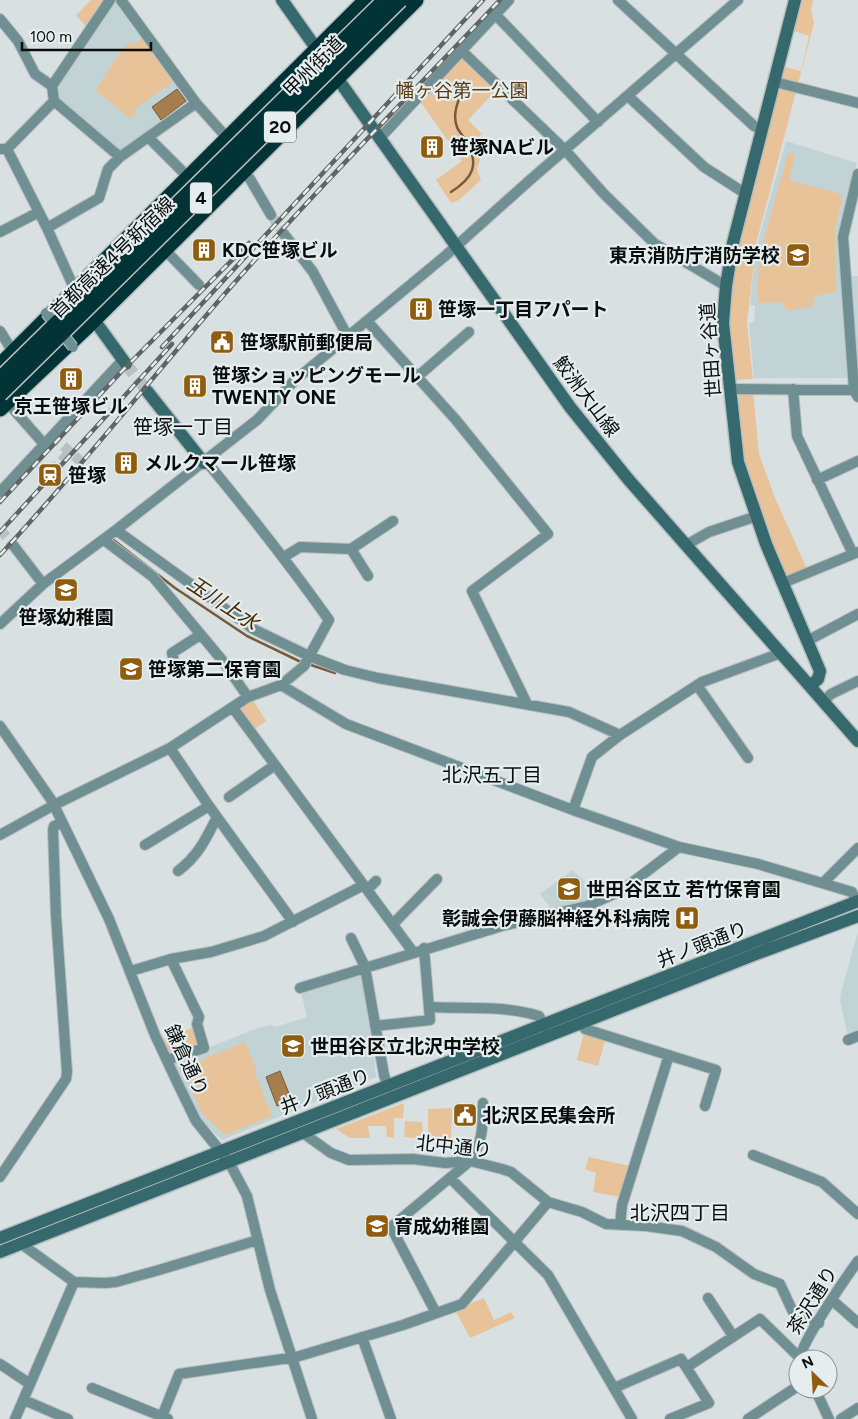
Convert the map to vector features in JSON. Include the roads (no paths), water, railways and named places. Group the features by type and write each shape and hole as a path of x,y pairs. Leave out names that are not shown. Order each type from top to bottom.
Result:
{"highway":[{"name":"20","path":"76,292 366,0"},
{"name":"甲州街道","path":"0,365 136,237 375,0"},
{"name":"首都高速4号新宿線","path":"0,379 385,0"},
{"name":"首都高速4号新宿線","path":"2,401 400,0"},
{"name":"甲州街道","path":"2,401 37,374 408,0"},
{"name":"20","path":"159,252 243,172 416,0"}],"main road":[{"name":"鮫洲大山線","path":"282,0 570,407 686,545 858,741"},
{"name":"世田ヶ谷道","path":"795,0 733,243 726,286 723,323 738,462 783,583 821,675 810,686"},
{"path":"76,292 122,364"},
{"path":"147,391 205,462"},
{"name":"井ノ頭通り","path":"0,1238 857,902"},
{"name":"井ノ頭通り","path":"0,1252 756,954 858,916"}],"street":[{"path":"110,0 90,34 52,86 54,101 120,157"},
{"path":"121,0 196,103 228,139"},
{"path":"379,139 510,0"},
{"path":"618,0 754,126 762,130"},
{"path":"0,624 43,584 116,531 257,420 294,381 368,322 738,0"},
{"path":"496,15 598,122"},
{"path":"0,19 18,41 35,74 52,86"},
{"path":"462,51 565,150 604,194 655,244 726,286"},
{"path":"775,82 858,104"},
{"path":"628,96 704,167 746,194"},
{"path":"54,101 3,149 39,212 76,292"},
{"path":"47,228 99,198 108,169 120,157 196,103"},
{"path":"148,137 189,178"},
{"path":"243,172 250,179 271,215"},
{"path":"730,389 794,389 857,392 843,236 858,174"},
{"path":"0,232 39,212"},
{"path":"286,236 313,272 348,337"},
{"path":"159,252 199,285"},
{"path":"46,313 73,347"},
{"path":"368,322 456,420 548,534 521,552 472,591 527,704"},
{"path":"0,331 13,352"},
{"path":"417,377 469,332"},
{"path":"0,492 122,364"},
{"path":"783,583 856,553 817,480 797,436 794,389"},
{"path":"2,401 44,444"},
{"path":"817,480 858,461"},
{"path":"0,836 54,805 170,748 248,697 280,685 306,660 329,620 272,541 205,462"},
{"path":"686,545 709,532 757,516"},
{"path":"284,557 300,547 351,549 393,521"},
{"path":"116,531 253,629 306,660 378,678 569,712 620,735"},
{"path":"104,539 152,577 222,660 248,697"},
{"path":"12,545 43,584"},
{"path":"351,549 368,576"},
{"path":"807,641 858,614"},
{"path":"174,661 172,653 200,635"},
{"path":"573,810 592,758 620,735 697,685 781,653"},
{"path":"823,702 831,694 858,681"},
{"path":"280,685 346,724 573,810 679,847 758,864 852,892 857,902"},
{"path":"697,685 748,758"},
{"path":"233,708 413,952"},
{"name":"鎌倉通り","path":"0,726 54,805 110,919 167,1060 196,1121 229,1162 247,1196 270,1290 312,1419"},
{"path":"170,748 292,922"},
{"path":"229,797 275,765"},
{"path":"145,845 209,806"},
{"path":"178,871 192,860 203,845 217,817"},
{"path":"0,1177 66,1079 53,830 54,826 62,823"},
{"path":"300,988 424,948 502,926 587,906 621,891 679,847"},
{"path":"823,883 858,848"},
{"path":"393,924 437,880"},
{"path":"131,971 238,945 292,922 376,881"},
{"path":"351,938 365,967 384,1075 388,1087"},
{"path":"376,1026 430,1020 424,948"},
{"path":"167,1060 204,1048 197,1024 199,1017 171,960"},
{"path":"430,1007 505,1010 533,1014 539,1016 544,1026"},
{"path":"582,1023 585,1029 716,1070 705,1106"},
{"path":"848,1040 858,1036"},
{"path":"622,1225 622,1205 669,1055"},
{"path":"436,1313 391,1226 470,1162 476,1152 483,1131 483,1103"},
{"name":"北中通り","path":"303,1133 308,1139 331,1153 349,1160 413,1159 445,1163 484,1163 511,1172 548,1202 582,1212 606,1224 682,1231 716,1247 754,1274 780,1284 792,1312 819,1323"},
{"path":"753,1155 822,1182 858,1214"},
{"path":"451,1179 548,1275 632,1419"},
{"path":"92,1388 164,1418 179,1374 291,1357 362,1337 462,1304 548,1202"},
{"path":"20,1243 74,1282 116,1282 258,1240"},
{"name":"茶沢通り","path":"802,1349 858,1261"},
{"path":"16,1419 74,1282"},
{"path":"708,1298 733,1336"},
{"path":"832,1300 858,1323"},
{"path":"687,1367 760,1319 790,1349"},
{"path":"362,1337 391,1419"},
{"path":"614,1388 681,1359 709,1403 670,1419"},
{"path":"0,1364 30,1384"},
{"path":"748,1419 788,1393"},
{"path":"820,1399 829,1419"},
{"path":"24,1400 68,1419"},
{"path":"841,1419 858,1408"}],"waterway":[{"path":"451,192 459,187 469,176 473,164 470,149 458,129 455,119 460,97"},
{"name":"玉川上水","path":"111,538 175,588 247,636 303,663"},
{"name":"玉川上水","path":"308,664 335,673"}],"tunnel":[{"path":"271,215 284,234"},
{"path":"126,364 147,391"},
{"path":"52,436 86,466"},
{"path":"51,472 70,452"},
{"path":"0,529 13,545"}],"railway":[{"path":"162,347 483,0"},
{"path":"0,555 59,490 200,322 262,252 500,0"},
{"path":"0,502 122,371 249,243"},
{"path":"0,532 172,344"}],"place":[{"name":"笹塚NAビル","path":"432,147"},
{"name":"KDC笹塚ビル","path":"204,250"},
{"name":"東京消防庁消防学校","path":"798,255"},
{"name":"笹塚一丁目アパート","path":"421,309"},
{"name":"笹塚駅前郵便局","path":"222,342"},
{"name":"京王笹塚ビル","path":"71,379"},
{"name":"笹塚ショッピングモール TWENTY ONE","path":"195,386"},
{"name":"メルクマール笹塚","path":"126,463"},
{"name":"笹塚","path":"50,475"},
{"name":"笹塚幼稚園","path":"66,590"},
{"name":"笹塚第二保育園","path":"131,669"},
{"name":"世田谷区立 若竹保育園","path":"569,889"},
{"name":"彰誠会伊藤脳神経外科病院","path":"687,918"},
{"name":"世田谷区立北沢中学校","path":"293,1046"},
{"name":"北沢区民集会所","path":"465,1115"},
{"name":"育成幼稚園","path":"377,1226"}],"district":[{"name":"笹塚一丁目","path":"183,427"},
{"name":"北沢五丁目","path":"492,775"},
{"name":"北沢四丁目","path":"680,1213"}],"park label":[{"name":"幡ヶ谷第一公園","path":"462,90"}]}
